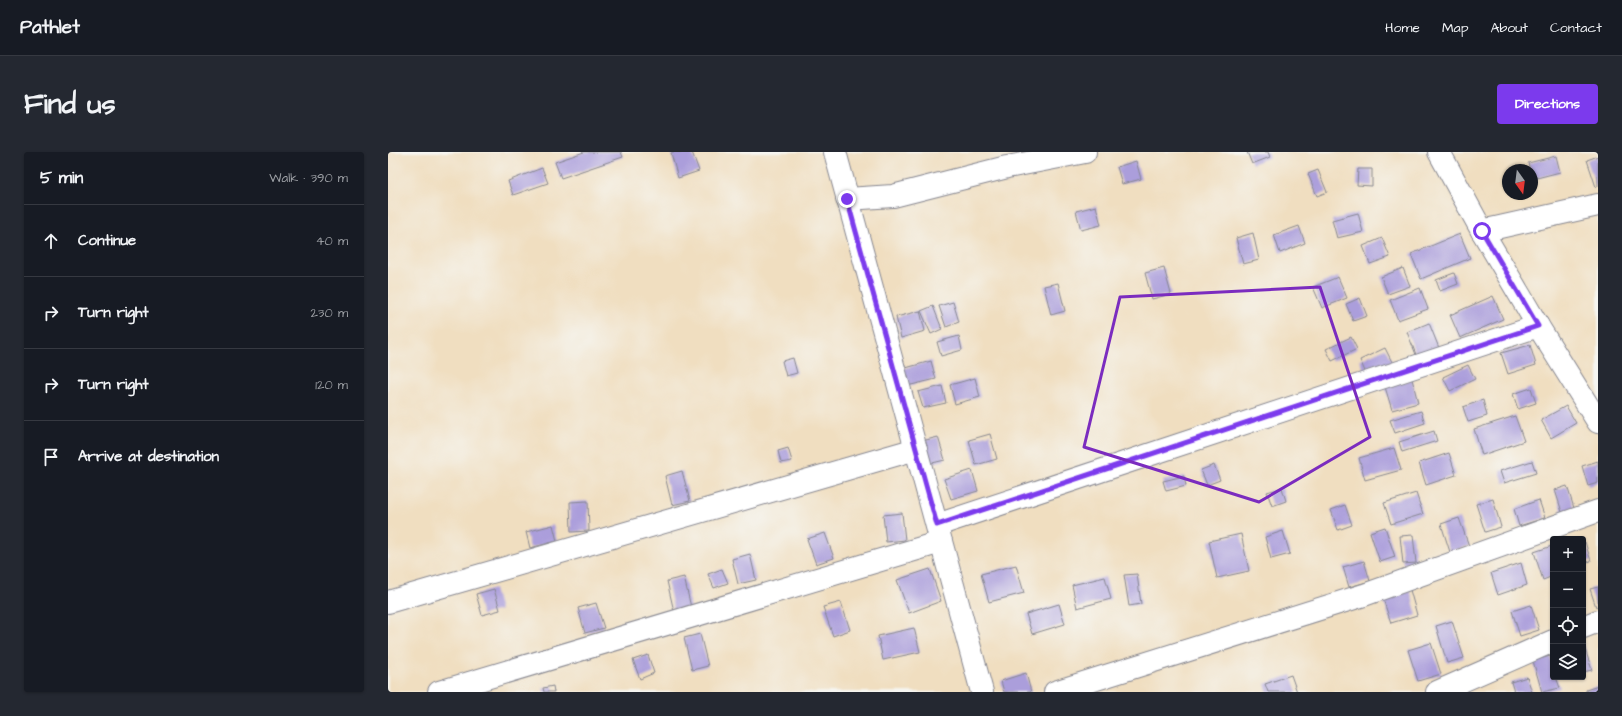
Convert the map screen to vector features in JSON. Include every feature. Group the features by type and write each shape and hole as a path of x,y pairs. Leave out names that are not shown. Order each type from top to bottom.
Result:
{"street":[{"path":"834,152 982,692"},
{"path":"847,199 893,196 1007,167 1084,152"},
{"path":"1439,152 1482,231 1538,326 1598,422"},
{"path":"1482,231 1598,205"},
{"path":"439,692 939,533 1538,326"},
{"path":"388,602 916,449"},
{"path":"1055,692 1364,595 1598,511"},
{"path":"1586,626 1598,621"},
{"path":"1437,692 1550,642"}],"highlighted area":[{"path":"1320,287 1370,437 1259,502 1084,447 1120,297"}],"building":[{"path":"584,152 621,152 623,157 561,178 555,162"},
{"path":"692,152 699,171 678,178 671,153"},
{"path":"1247,152 1268,152 1270,157 1252,164"},
{"path":"1556,156 1560,172 1538,178 1538,164 1528,163"},
{"path":"1598,156 1598,186 1596,187 1587,160"},
{"path":"1136,161 1141,179 1122,184 1117,167"},
{"path":"542,168 548,183 513,195 508,181"},
{"path":"1358,169 1372,169 1372,186 1357,185"},
{"path":"1318,170 1327,192 1317,196 1308,174"},
{"path":"1096,206 1101,225 1081,230 1076,211"},
{"path":"1358,213 1363,232 1337,238 1332,220"},
{"path":"1299,226 1305,243 1280,253 1274,235"},
{"path":"1253,233 1259,260 1243,264 1236,238"},
{"path":"1460,234 1470,258 1421,279 1411,254"},
{"path":"1382,238 1390,257 1370,264 1363,246"},
{"path":"1164,268 1171,294 1152,299 1145,273"},
{"path":"1403,268 1410,286 1388,294 1381,277"},
{"path":"1454,273 1458,284 1440,291 1436,280"},
{"path":"1338,277 1347,298 1322,308 1313,287"},
{"path":"1058,283 1065,311 1051,315 1044,286"},
{"path":"1420,288 1428,309 1398,320 1390,300"},
{"path":"1493,296 1503,319 1460,338 1450,315"},
{"path":"1360,298 1367,316 1353,321 1346,304"},
{"path":"953,302 959,322 946,327 939,306"},
{"path":"933,306 942,329 931,334 921,311"},
{"path":"920,311 925,331 901,338 896,317"},
{"path":"1429,323 1439,348 1417,357 1407,332"},
{"path":"959,336 962,350 941,356 937,342"},
{"path":"1351,337 1357,349 1332,361 1326,349"},
{"path":"1530,345 1536,365 1508,374 1501,353"},
{"path":"1385,348 1393,364 1367,376 1360,360"},
{"path":"793,358 797,373 786,376 782,361"},
{"path":"931,361 936,379 907,386 902,369"},
{"path":"1468,365 1475,379 1450,391 1443,377"},
{"path":"975,378 980,397 955,404 950,385"},
{"path":"1412,379 1418,403 1392,410 1385,387"},
{"path":"942,386 946,403 923,408 918,392"},
{"path":"1531,388 1536,403 1518,409 1513,394"},
{"path":"1483,400 1487,416 1468,422 1463,407"},
{"path":"1566,406 1576,423 1551,438 1541,420"},
{"path":"1421,411 1425,423 1395,433 1390,420"},
{"path":"1515,416 1524,441 1482,455 1474,429"},
{"path":"1434,431 1437,441 1402,452 1399,442"},
{"path":"990,434 997,459 976,465 969,440"},
{"path":"938,437 945,460 928,464 922,441"},
{"path":"788,448 792,461 781,463 778,451"},
{"path":"1394,448 1401,470 1365,480 1359,458"},
{"path":"1449,453 1456,475 1426,485 1419,463"},
{"path":"1532,461 1536,473 1504,483 1500,471"},
{"path":"1598,461 1598,483 1588,486 1582,466"},
{"path":"1214,465 1220,480 1207,485 1201,470"},
{"path":"972,470 978,491 951,499 944,479"},
{"path":"682,471 690,501 672,505 665,476"},
{"path":"1184,476 1186,486 1166,491 1163,481"},
{"path":"1567,486 1574,508 1562,512 1555,490"},
{"path":"1282,488 1286,501 1272,506 1267,492"},
{"path":"1416,493 1423,514 1391,524 1384,503"},
{"path":"1493,499 1501,527 1485,532 1476,504"},
{"path":"1539,500 1545,518 1519,526 1514,509"},
{"path":"588,501 589,531 571,532 570,502"},
{"path":"1345,505 1352,525 1338,530 1331,510"},
{"path":"902,513 905,540 886,542 883,515"},
{"path":"1459,518 1469,546 1450,552 1441,524"},
{"path":"553,525 557,541 530,548 526,532"},
{"path":"1385,527 1395,557 1380,562 1370,532"},
{"path":"1283,531 1290,554 1271,559 1265,537"},
{"path":"825,533 834,558 816,564 807,539"},
{"path":"1241,534 1249,571 1217,578 1209,541"},
{"path":"1413,535 1416,563 1403,564 1400,536"},
{"path":"1586,545 1591,561 1586,562"},
{"path":"1550,547 1550,577 1543,580 1534,552"},
{"path":"750,554 756,580 738,584 732,559"},
{"path":"1364,561 1370,581 1349,587 1343,567"},
{"path":"1521,563 1527,585 1498,595 1491,573"},
{"path":"1016,565 1024,593 989,602 981,574"},
{"path":"722,569 728,583 714,588 708,574"},
{"path":"930,569 941,601 909,613 897,580"},
{"path":"1137,574 1141,604 1129,606 1124,575"},
{"path":"684,577 692,612 675,616 667,581"},
{"path":"1105,577 1111,599 1077,608 1072,585"},
{"path":"1598,587 1598,606 1596,607 1590,589"},
{"path":"494,589 500,610 482,615 476,594"},
{"path":"1410,590 1417,615 1391,623 1383,599"},
{"path":"841,602 850,630 833,636 823,607"},
{"path":"596,603 604,628 585,633 578,608"},
{"path":"1059,604 1065,624 1032,634 1026,614"},
{"path":"1531,605 1539,630 1520,636 1512,611"},
{"path":"1452,621 1464,658 1447,663 1436,626"},
{"path":"914,628 920,652 883,660 878,636"},
{"path":"700,634 708,666 692,670 684,638"},
{"path":"1431,643 1441,674 1418,681 1408,650"},
{"path":"1586,652 1592,670 1586,671"},
{"path":"648,655 654,673 640,679 633,660"},
{"path":"1550,656 1550,680 1557,680 1560,688 1542,692 1533,661"},
{"path":"1026,673 1031,692 1004,692 1001,681"},
{"path":"1291,675 1297,692 1268,692 1265,684"},
{"path":"1527,677 1532,692 1514,692 1511,682"},
{"path":"553,686 554,692 544,692 543,688"},
{"path":"1598,686 1598,692 1586,692 1586,690"}],"route":[{"path":"847,199 937,525 1538,326 1482,231"}]}
